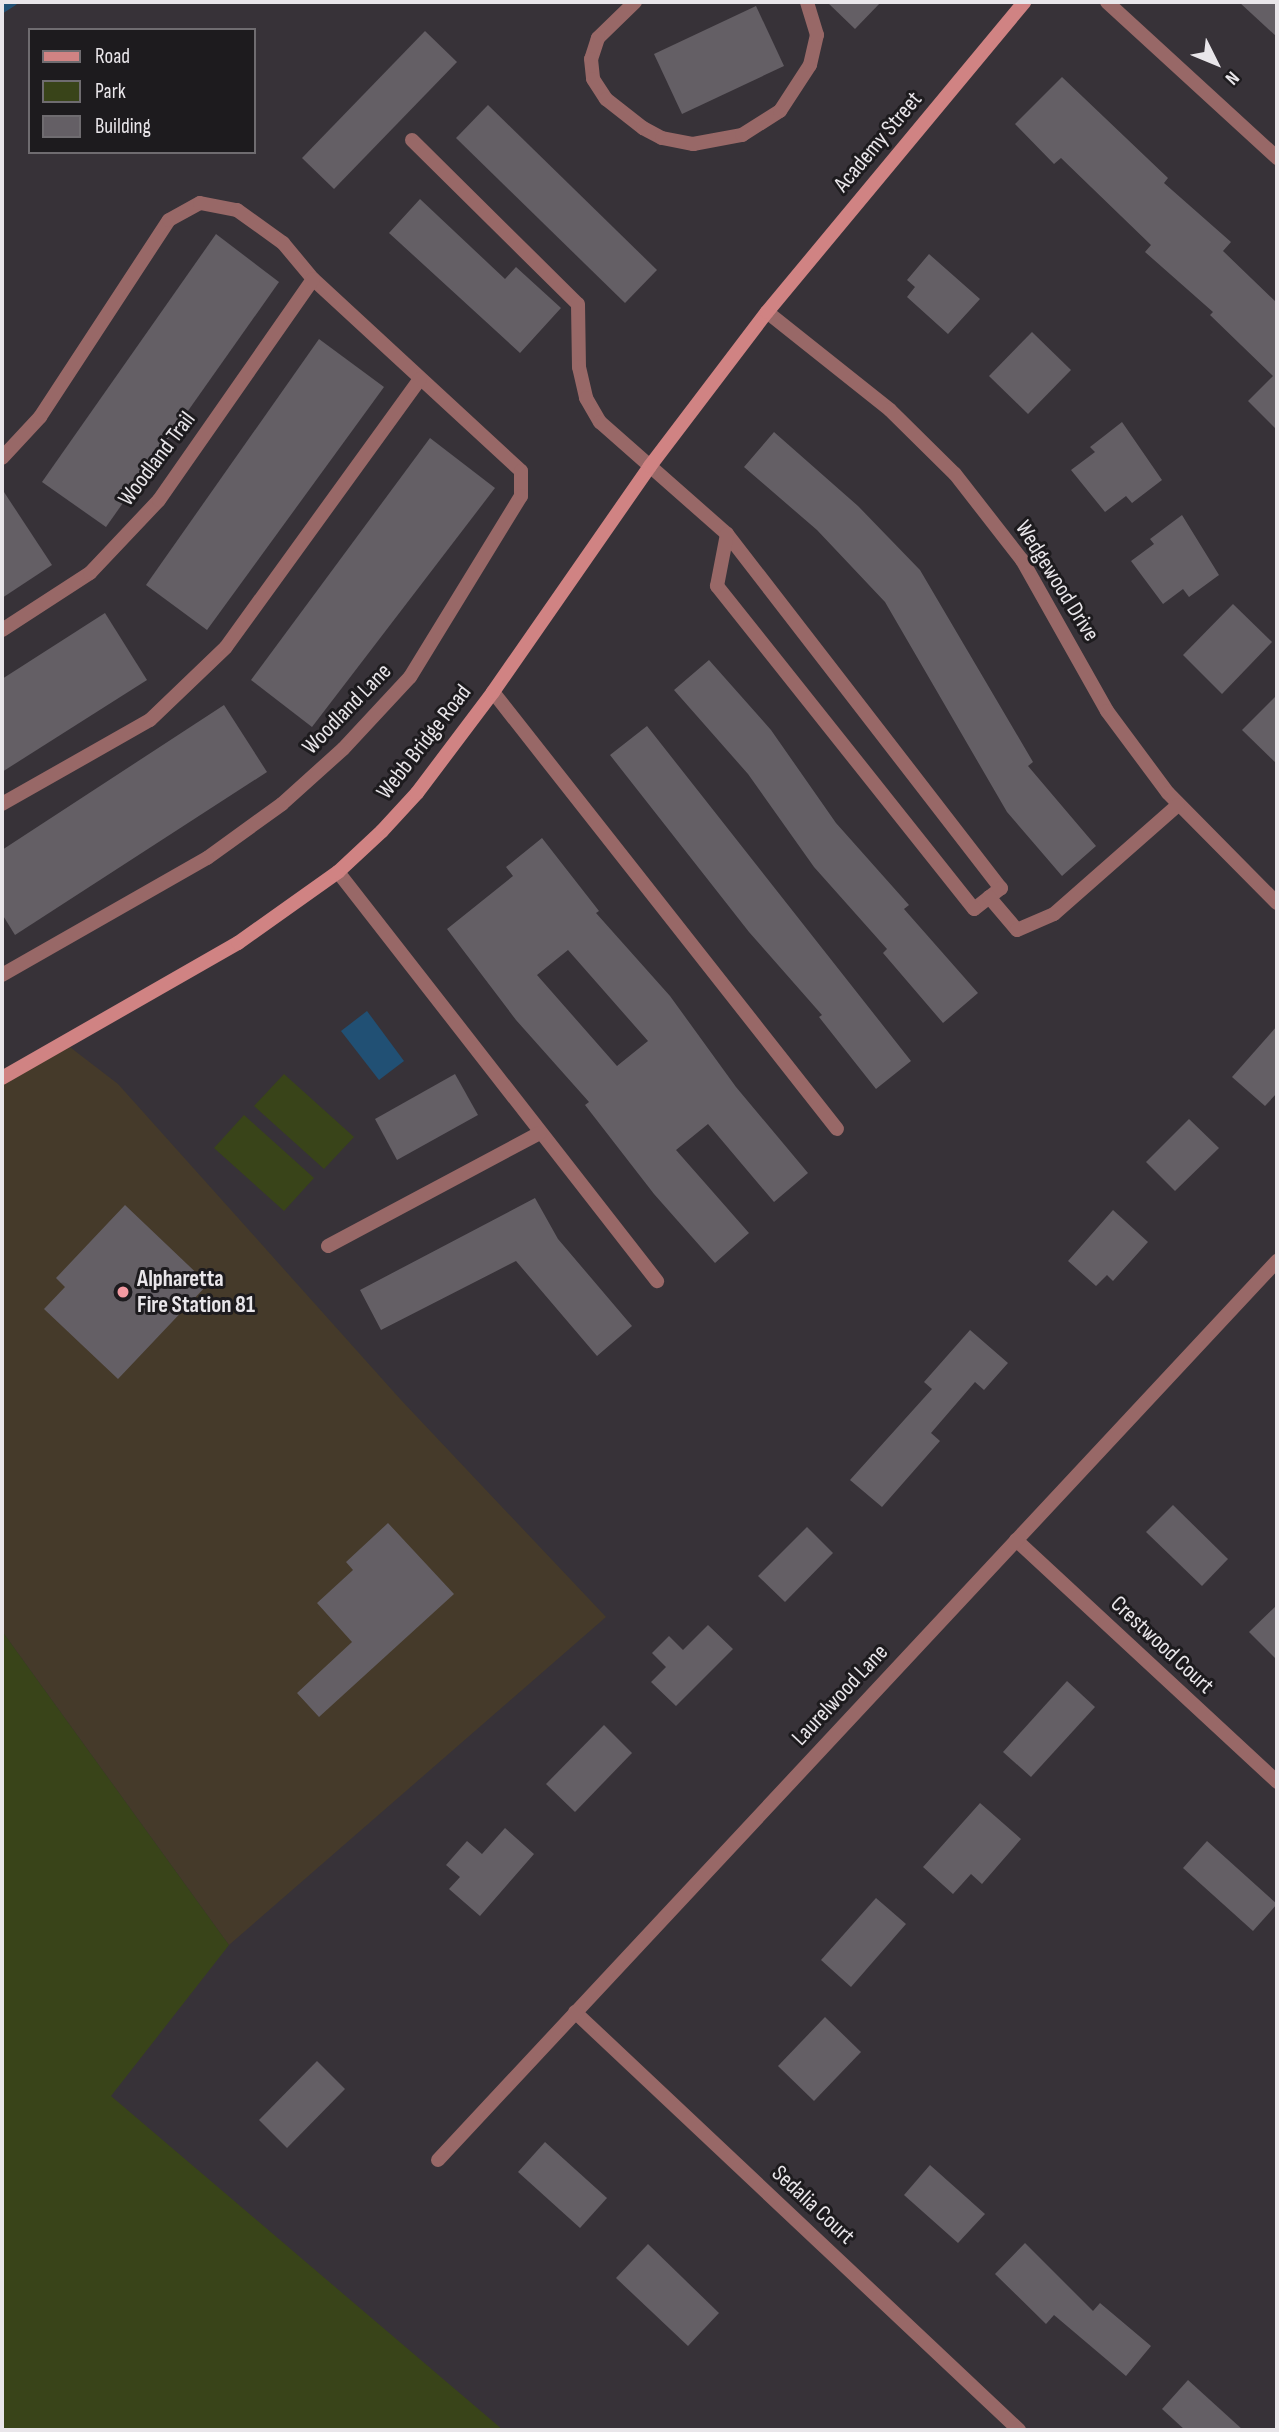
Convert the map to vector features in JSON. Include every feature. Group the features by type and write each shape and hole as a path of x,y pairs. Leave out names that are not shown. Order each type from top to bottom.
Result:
{"street":[{"path":"635,2 598,38 591,59 593,79 606,99 643,128 662,138 693,144 742,135 780,111 810,65 817,35 810,3"},
{"name":"Academy Street","path":"767,312 1024,2"},
{"path":"1107,2 1277,158"},
{"path":"412,140 578,304 579,367 586,398 600,422 727,534 1001,888 974,909 717,586 727,534"},
{"name":"Woodland Lane","path":"2,458 40,416 169,220 200,203 237,210 283,243 313,279 521,471 521,496 411,677 282,804 207,858 2,975"},
{"name":"Woodland Trail","path":"2,630 90,573 159,500 313,279"},
{"name":"Webb Bridge Road","path":"2,1078 238,943 338,872 417,793 493,692 650,466 767,312"},
{"name":"Wedgewood Drive","path":"767,312 890,410 955,474 1023,560 1107,711 1178,805 1277,903"},
{"path":"2,804 150,720 226,647 420,379"},
{"path":"493,692 837,1129"},
{"path":"989,897 1017,930 1054,914 1178,805"},
{"path":"338,872 657,1281"},
{"path":"328,1245 540,1133"},
{"name":"Laurelwood Lane","path":"438,2160 1277,1261"},
{"name":"Crestwood Court","path":"1016,1540 1277,1782"},
{"name":"Sedalia Court","path":"575,2012 1019,2430"}],"shaded area":[{"path":"62,1041 118,1084 401,1400 606,1617 229,1945 2,1631 2,1075"}],"green space":[{"path":"284,1074 354,1137 324,1169 254,1106"},
{"path":"244,1115 314,1178 284,1211 214,1148"},
{"path":"2,1631 229,1945 111,2096 503,2430 2,2430"}],"water":[{"path":"367,1011 404,1061 379,1080 341,1031"}],"building":[{"path":"827,2 881,2 855,29"},
{"path":"1239,2 1277,2 1277,37"},
{"path":"756,6 784,66 682,114 654,54"},
{"path":"425,31 457,62 334,189 302,158"},
{"path":"1062,77 1168,178 1164,183 1231,242 1223,251 1277,303 1277,430 1248,401 1273,376 1210,315 1213,312 1145,252 1151,245 1061,158 1054,164 1015,124"},
{"path":"488,105 657,270 625,303 456,138"},
{"path":"420,199 505,279 516,267 561,308 520,353 389,233"},
{"path":"216,234 279,282 106,527 42,482"},
{"path":"929,254 980,299 948,334 907,297 915,287 907,280"},
{"path":"1032,332 1071,370 1028,414 989,376"},
{"path":"319,339 384,387 207,630 146,585"},
{"path":"1122,422 1162,480 1132,503 1126,496 1105,512 1071,470 1095,452 1090,447"},
{"path":"774,432 858,506 920,570 1033,762 1028,766 1096,846 1062,876 1007,812 885,602 817,530 744,467"},
{"path":"430,438 495,488 312,727 251,680"},
{"path":"2,489 52,565 2,598"},
{"path":"1182,515 1219,575 1189,597 1183,589 1163,604 1131,561 1154,544 1150,539"},
{"path":"1233,604 1272,642 1222,694 1183,655"},
{"path":"105,613 147,680 2,772 2,679"},
{"path":"709,660 771,730 836,823 909,905 904,909 978,993 943,1023 883,953 887,949 814,867 748,774 674,690"},
{"path":"1277,695 1277,764 1242,730"},
{"path":"224,705 267,772 15,935 2,914 2,850"},
{"path":"647,726 911,1061 876,1089 819,1017 822,1015 749,932 610,755"},
{"path":"542,838 599,911 596,913 670,996 736,1087 808,1173 774,1202 708,1124 676,1150 749,1233 715,1263 654,1194 585,1105 589,1102 516,1020 447,929 513,876 506,867","holes":["568,950 648,1041 617,1066 537,975"]},
{"path":"1277,1026 1277,1093 1265,1106 1232,1077"},
{"path":"455,1074 478,1115 397,1160 375,1119"},
{"path":"1189,1119 1219,1148 1175,1191 1146,1162"},
{"path":"535,1198 558,1239 632,1326 597,1356 516,1261 381,1330 360,1290"},
{"path":"125,1205 208,1284 118,1379 44,1309 65,1287 56,1278"},
{"path":"1113,1210 1148,1242 1113,1281 1107,1275 1096,1286 1068,1261"},
{"path":"970,1330 1008,1363 984,1390 975,1382 931,1433 940,1441 882,1507 850,1480 932,1389 924,1382"},
{"path":"1173,1505 1228,1559 1202,1586 1146,1532"},
{"path":"388,1523 454,1594 319,1717 297,1693 352,1642 317,1603 353,1570 346,1562"},
{"path":"807,1527 833,1553 785,1602 758,1576"},
{"path":"1277,1605 1277,1660 1249,1632"},
{"path":"708,1625 733,1649 676,1706 651,1682 666,1667 652,1653 669,1636 683,1650"},
{"path":"1067,1681 1095,1707 1031,1777 1003,1752"},
{"path":"604,1725 632,1753 575,1812 546,1784"},
{"path":"980,1803 1021,1839 982,1884 971,1874 953,1894 923,1867"},
{"path":"505,1828 534,1854 480,1916 449,1889 460,1877 446,1865 467,1841 482,1854"},
{"path":"1207,1841 1277,1904 1253,1931 1183,1868"},
{"path":"876,1898 906,1924 851,1987 821,1960"},
{"path":"825,2017 861,2052 814,2101 778,2066"},
{"path":"317,2061 345,2089 287,2148 259,2120"},
{"path":"545,2142 607,2198 580,2228 518,2172"},
{"path":"930,2165 985,2214 958,2243 904,2195"},
{"path":"1025,2243 1093,2311 1100,2303 1151,2346 1126,2376 1054,2315 1046,2324 995,2274"},
{"path":"648,2244 719,2313 688,2346 616,2278"},
{"path":"1188,2380 1243,2430 1185,2430 1162,2409"}],"waterway":[{"path":"2,9 13,2"}],"place":[{"name":"Alpharetta Fire Station 81","path":"123,1292"}]}
